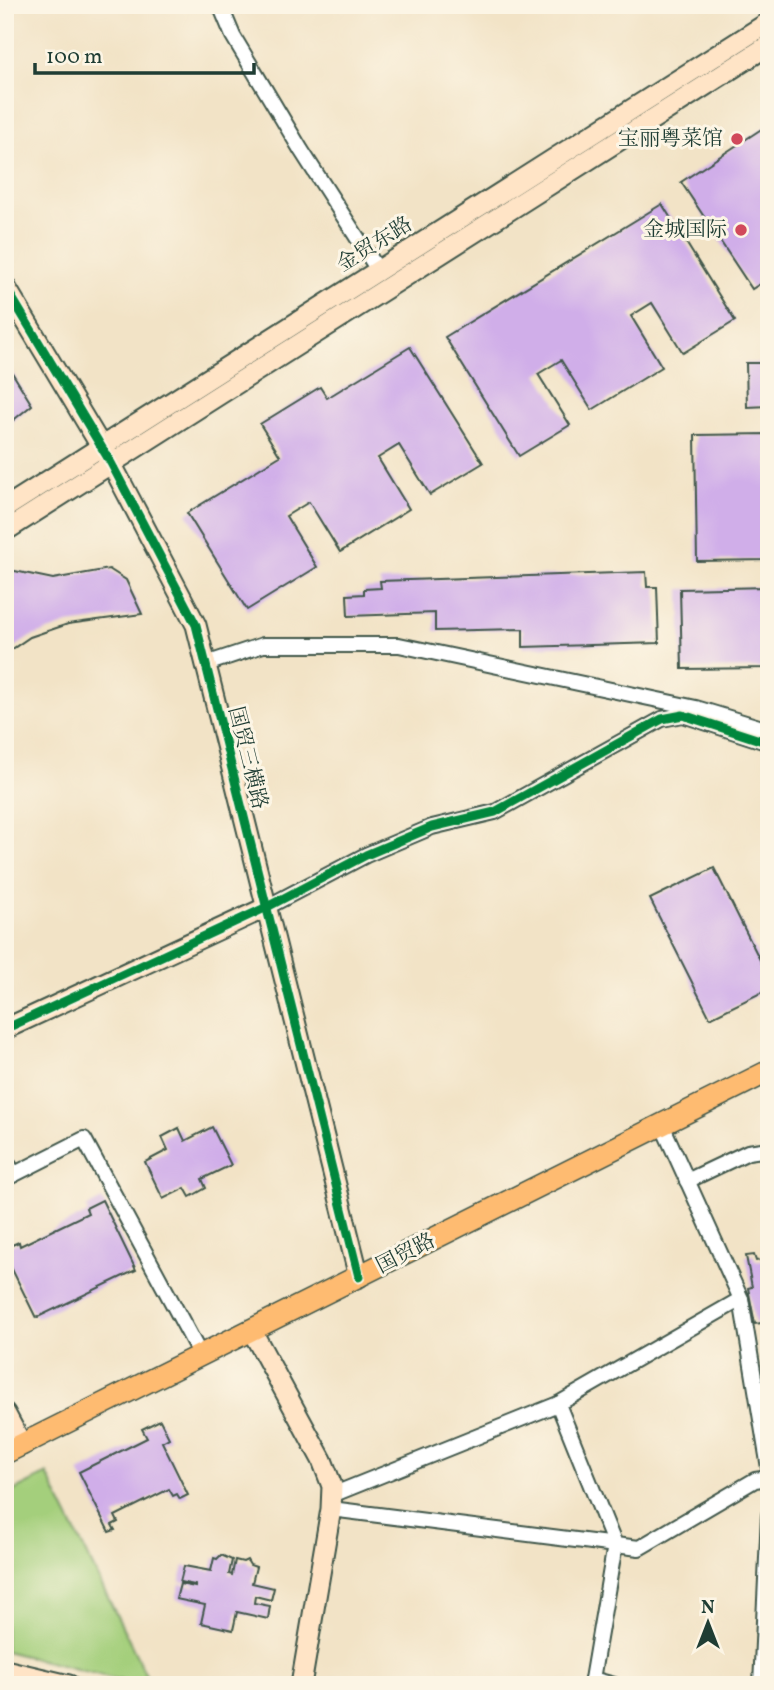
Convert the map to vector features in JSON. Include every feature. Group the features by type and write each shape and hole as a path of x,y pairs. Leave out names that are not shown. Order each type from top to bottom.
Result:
{"main road":[{"name":"金贸东路","path":"5,531 106,455 378,270 769,22"},
{"name":"金贸东路","path":"5,508 106,455 769,45"},
{"name":"国贸三横路","path":"5,286 106,455 196,625 359,1278"},
{"path":"5,1030 267,907"},
{"name":"国贸路","path":"14,1449 769,1071"},
{"path":"252,1331 322,1460 332,1486 332,1502 301,1685"},
{"path":"5,1413 14,1449"},
{"path":"5,1670 69,1685"}],"street":[{"path":"220,5 233,36 301,150 378,270"},
{"path":"206,664 263,645 399,645 696,708 769,730"},
{"path":"267,907 366,855 432,827 495,813 662,719 683,715 769,743"},
{"path":"662,1125 741,1299 769,1468"},
{"path":"5,1159 10,1177 84,1139 201,1356"},
{"path":"687,1181 748,1152 769,1150"},
{"path":"332,1502 558,1404 741,1299"},
{"path":"558,1404 615,1545 591,1682 614,1685"},
{"path":"332,1502 639,1548 755,1480 769,1478"},
{"path":"761,1685 769,1515"}],"green space":[{"path":"47,1474 151,1685 139,1685 5,1651 5,1495"}],"building":[{"name":"金城国际","path":"769,124 769,278 752,289 681,182"},
{"path":"662,204 735,321 683,353 652,303 631,316 662,367 592,410 561,360 538,374 570,425 519,456 445,337"},
{"path":"410,347 483,463 430,495 399,445 378,458 409,509 340,552 309,502 286,516 317,567 247,610 187,513 280,456 260,424 320,387 327,398"},
{"path":"5,361 32,405 5,427"},
{"path":"746,363 769,363 769,406 747,407"},
{"path":"769,434 769,560 697,561 695,435"},
{"path":"5,569 53,579 109,569 126,580 142,614 68,624 30,637 5,654"},
{"path":"646,572 647,587 657,587 659,643 523,647 523,629 435,631 435,613 348,616 347,595 364,594 364,589 381,588 380,581"},
{"path":"769,587 769,668 682,669 680,589"},
{"path":"714,868 769,978 769,989 710,1018 650,899"},
{"path":"212,1127 231,1165 202,1179 206,1188 190,1197 185,1188 163,1199 145,1162 168,1150 162,1137 179,1128 185,1141"},
{"path":"102,1200 136,1270 36,1318 5,1255 5,1248 19,1242 20,1246 88,1213 86,1208"},
{"path":"754,1255 756,1261 769,1259 769,1342 765,1342 762,1323 755,1324 748,1288 752,1287 746,1256"},
{"path":"160,1420 169,1438 162,1442 188,1495 180,1499 177,1494 173,1496 169,1489 115,1516 118,1522 112,1525 115,1530 109,1532 79,1472 147,1438 142,1429"},
{"path":"221,1555 232,1560 229,1574 232,1575 235,1560 247,1560 250,1565 256,1567 252,1583 274,1588 271,1600 255,1596 254,1603 270,1606 268,1619 237,1612 233,1630 201,1623 205,1605 176,1599 180,1584 195,1587 180,1582 184,1566 211,1571 214,1558 217,1559"}],"cycle path":[{"path":"5,286 111,463 196,625 359,1277"},
{"path":"5,1029 267,907 366,855 432,827 495,812 662,719 683,715 769,743"}],"place":[{"name":"宝丽粤菜馆","path":"737,139"},
{"name":"金城国际","path":"741,230"}]}
